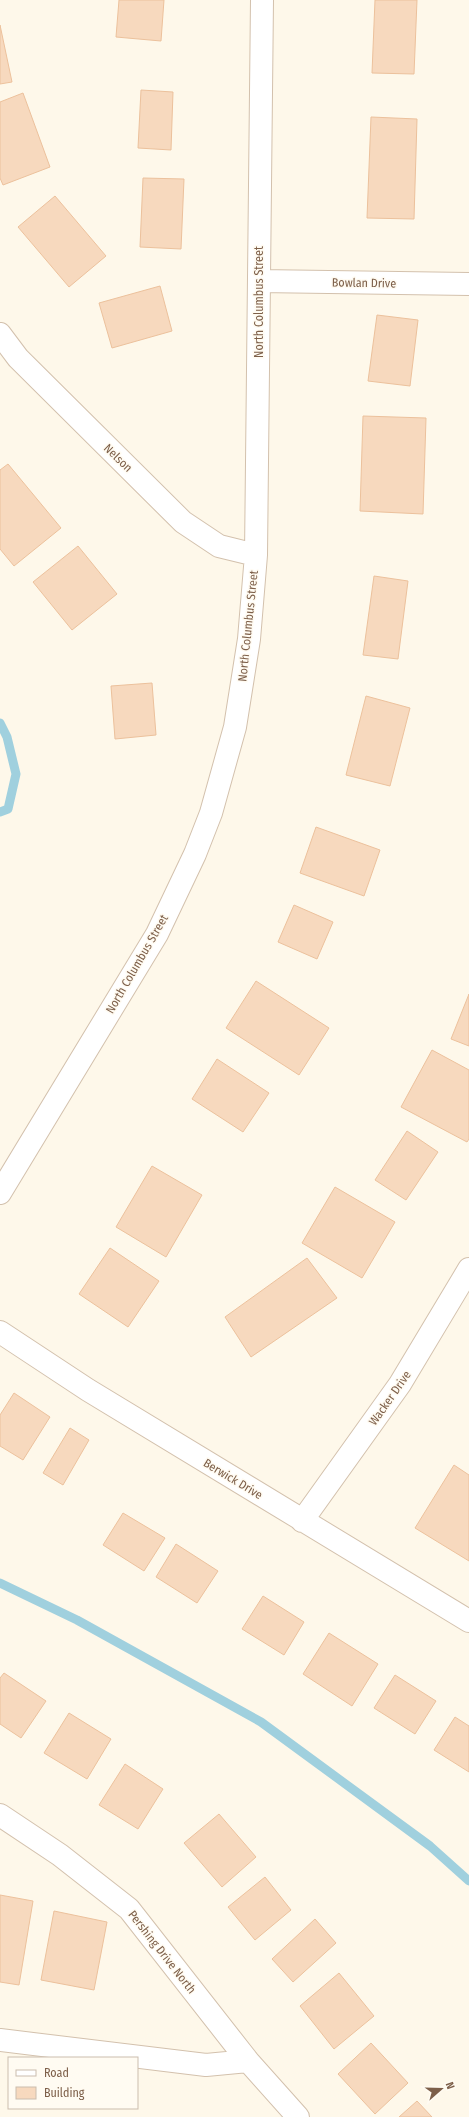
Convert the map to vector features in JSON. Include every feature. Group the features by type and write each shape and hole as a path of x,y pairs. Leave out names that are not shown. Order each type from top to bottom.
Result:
{"street":[{"name":"North Columbus Street","path":"0,1192 157,934 195,854 212,813 235,727 249,640 256,555 259,418 262,0"},
{"name":"Bowlan Drive","path":"259,281 469,284"},
{"name":"Nelson","path":"0,334 18,358 184,522 219,546 256,555"},
{"name":"Wacker Drive","path":"302,1521 400,1384 469,1269"},
{"name":"Berwick Drive","path":"0,1332 88,1390 469,1621"},
{"name":"Pershing Drive North","path":"0,1815 60,1855 129,1909 248,2061 298,2117"},
{"path":"0,2040 206,2065 248,2061"}],"building":[{"path":"119,0 164,0 161,41 116,37"},
{"path":"375,0 417,0 414,74 372,73"},
{"path":"0,25 12,82 0,84"},
{"path":"141,90 173,92 171,150 138,148"},
{"path":"23,93 50,167 3,185 0,178 0,102"},
{"path":"371,117 417,119 414,219 367,218"},
{"path":"143,178 184,179 181,249 140,247"},
{"path":"55,196 106,256 69,287 18,227"},
{"path":"160,286 172,331 112,348 99,303"},
{"path":"377,315 418,320 410,386 368,381"},
{"path":"363,416 426,418 423,514 360,511"},
{"path":"8,464 61,528 14,566 0,549 0,470"},
{"path":"78,546 117,594 72,630 33,582"},
{"path":"374,576 408,581 398,659 363,655"},
{"path":"152,683 156,735 115,739 111,686"},
{"path":"366,696 410,708 390,786 346,775"},
{"path":"316,827 380,850 364,896 300,873"},
{"path":"294,905 333,922 317,959 278,942"},
{"path":"256,981 329,1028 299,1075 226,1028"},
{"path":"469,994 469,1046 451,1039"},
{"path":"432,1050 469,1070 469,1139 467,1142 401,1107"},
{"path":"217,1059 269,1093 243,1132 192,1099"},
{"path":"407,1131 438,1152 406,1200 375,1180"},
{"path":"152,1166 202,1195 166,1257 116,1227"},
{"path":"335,1187 395,1222 362,1278 302,1243"},
{"path":"110,1248 159,1281 128,1327 79,1294"},
{"path":"307,1258 337,1298 251,1357 225,1317"},
{"path":"14,1393 50,1417 23,1460 0,1446 0,1415"},
{"path":"70,1428 89,1440 63,1485 43,1473"},
{"path":"454,1465 469,1475 469,1561 415,1528"},
{"path":"123,1513 165,1538 144,1571 103,1545"},
{"path":"176,1544 218,1571 197,1603 156,1577"},
{"path":"263,1596 304,1622 284,1655 242,1629"},
{"path":"329,1633 378,1664 352,1706 303,1674"},
{"path":"4,1673 46,1701 21,1738 0,1724 0,1678"},
{"path":"395,1675 436,1701 415,1734 374,1708"},
{"path":"69,1713 111,1739 87,1779 44,1753"},
{"path":"455,1717 469,1726 469,1772 434,1750"},
{"path":"125,1764 163,1789 138,1829 99,1805"},
{"path":"219,1814 256,1857 222,1887 184,1843"},
{"path":"265,1877 291,1910 255,1940 228,1907"},
{"path":"0,1895 33,1901 19,1985 0,1982"},
{"path":"54,1911 107,1922 94,1990 41,1980"},
{"path":"315,1919 336,1943 293,1982 272,1959"},
{"path":"339,1973 374,2016 334,2049 300,2006"},
{"path":"371,2043 408,2083 375,2114 338,2074"},
{"path":"417,2101 432,2117 399,2117"}],"waterway":[{"path":"0,723 7,737 16,774 8,809 0,812"},
{"path":"0,1583 77,1620 261,1722 430,1846 469,1881"}]}
